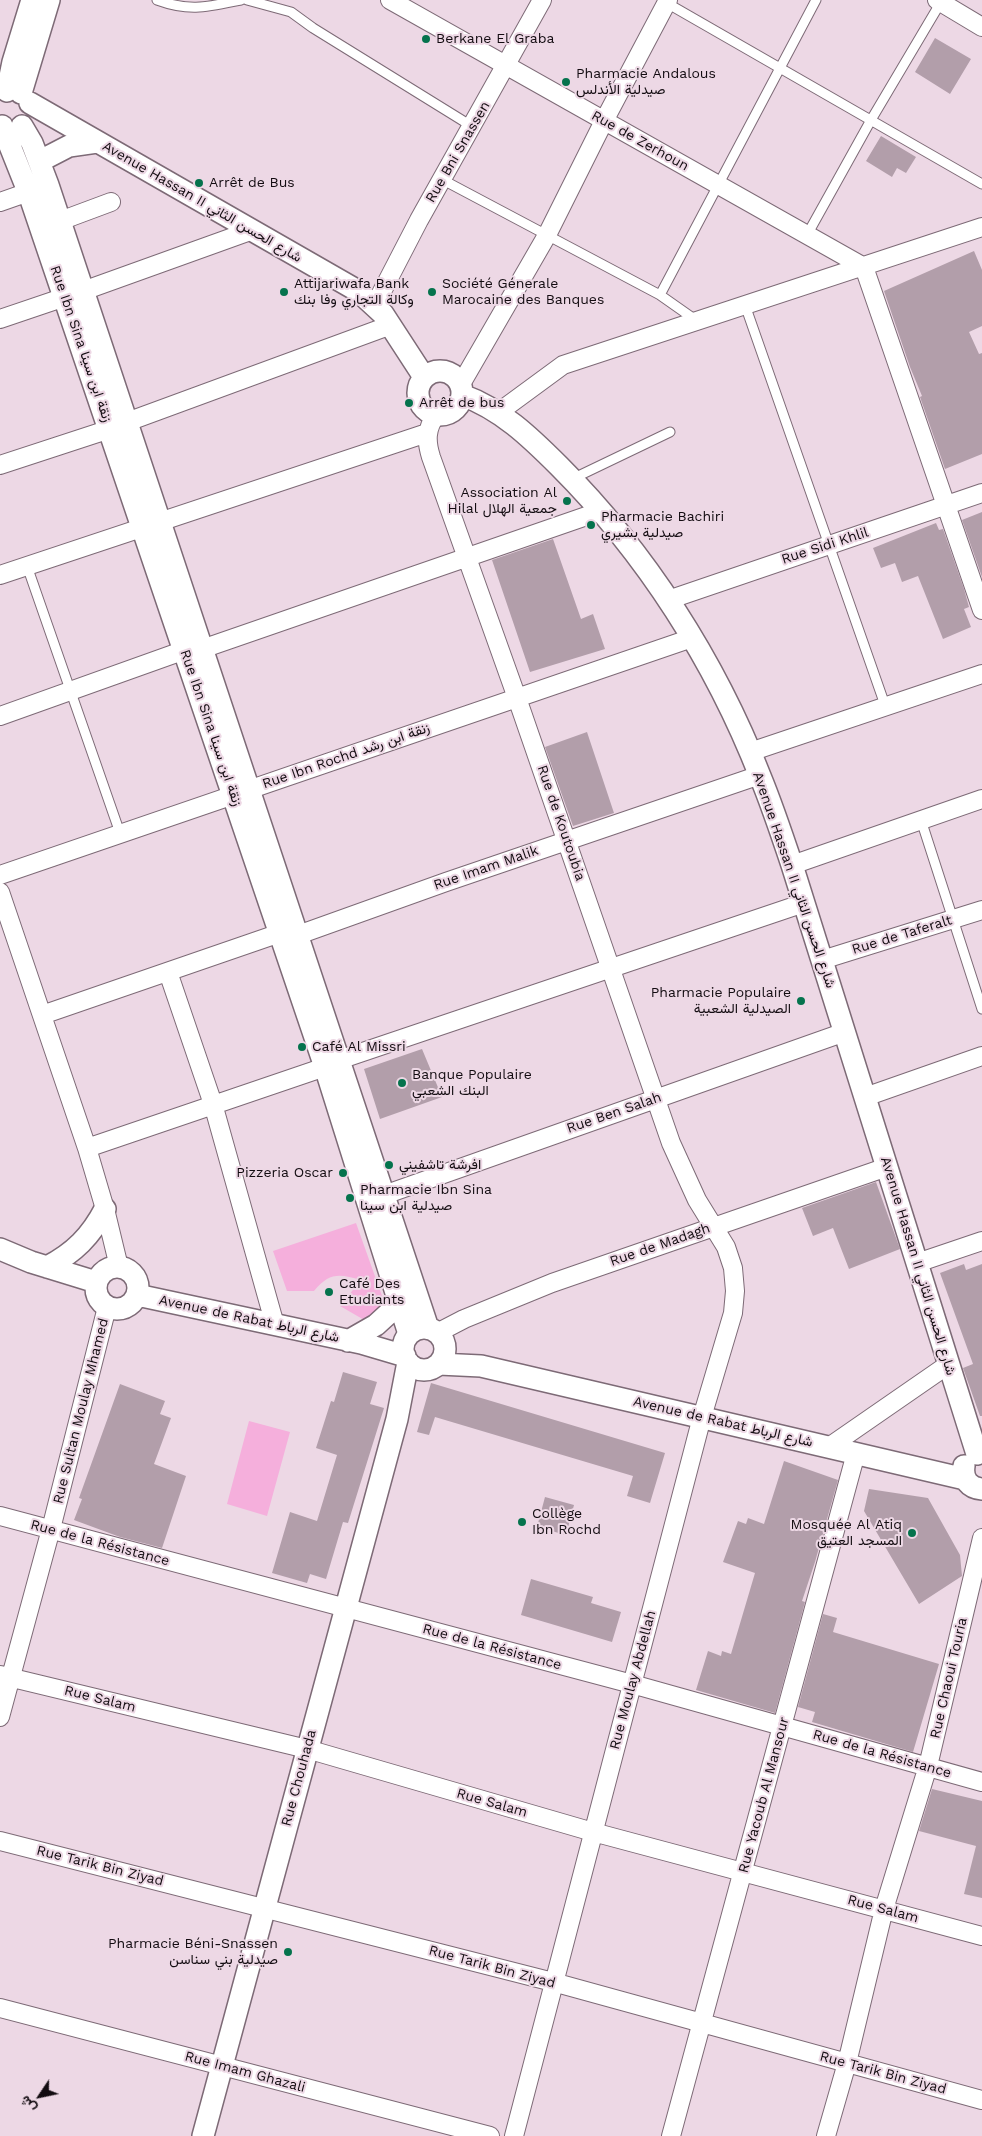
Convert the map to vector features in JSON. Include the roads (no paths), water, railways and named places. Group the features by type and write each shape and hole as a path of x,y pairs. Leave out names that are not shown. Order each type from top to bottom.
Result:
{"street":[{"path":"8,125 30,116 10,95 13,62 32,0"},
{"path":"10,95 49,0"},
{"name":"Rue de Zerhoun","path":"390,0 408,4 507,66 864,267"},
{"name":"Rue Bni Snassen","path":"375,305 542,0"},
{"path":"461,389 546,236 665,1"},
{"path":"940,1 982,27"},
{"name":"Avenue Hassan II شارع الحسن الثاني","path":"10,95 97,142 358,291 375,305 391,325 424,376"},
{"name":"Rue Ibn Sina زنقة ابن سينا","path":"8,125 40,161 38,188 60,221 74,294"},
{"name":"Rue Ibn Sina زنقة ابن سينا","path":"8,125 38,188 74,294 332,1063 400,1304 423,1348"},
{"path":"40,161 69,146 97,142"},
{"path":"0,202 38,188"},
{"path":"60,221 112,202"},
{"path":"499,412 563,365 982,227"},
{"path":"0,319 250,231"},
{"path":"864,267 982,610"},
{"path":"0,465 118,425 391,325"},
{"path":"0,575 152,525 432,424 442,415 454,411 461,401 461,389 457,378 444,371 437,370 424,376 418,389 418,396 432,424"},
{"name":"Avenue Hassan II شارع الحسن الثاني","path":"461,389 499,412 572,479 625,539 692,638 732,714 760,775 792,865 917,1264 980,1454"},
{"name":"Rue de Koutoubia","path":"432,424 431,457 567,841 655,1098 683,1172 713,1227"},
{"name":"Rue Sidi Khlil","path":"668,600 982,493"},
{"path":"0,716 601,511"},
{"name":"Rue Ibn Rochd زنقة ابن رشد","path":"0,875 692,638"},
{"path":"750,752 982,674"},
{"name":"Rue Imam Malik","path":"42,1016 168,972 289,934 760,775"},
{"path":"792,865 982,799"},
{"path":"0,892 87,1148 105,1209 119,1267"},
{"path":"87,1148 804,902"},
{"name":"Rue de Taferalt","path":"822,960 982,910"},
{"path":"168,972 213,1104 275,1325"},
{"name":"Rue Ben Salah","path":"384,1195 845,1032"},
{"path":"865,1097 982,1056"},
{"name":"Rue Ibn Sina زنقة ابن سينا","path":"332,1063 384,1195 423,1348"},
{"name":"Rue de Madagh","path":"423,1348 464,1319 552,1283 887,1167"},
{"path":"47,1267 66,1257 82,1244 95,1228 105,1209"},
{"name":"Rue Moulay Abdellah","path":"514,2136 702,1417 733,1313 735,1291 733,1268 726,1247 713,1227"},
{"path":"917,1264 982,1241"},
{"path":"1,1246 47,1267 96,1282"},
{"path":"119,1267 132,1274 138,1288 137,1295 128,1306 114,1310 107,1307 97,1297 96,1282 105,1270 119,1267"},
{"name":"Avenue de Rabat شارع الرباط","path":"137,1295 354,1342 423,1348 481,1366 856,1453 976,1489"},
{"path":"354,1342 400,1304"},
{"name":"Rue Sultan Moulay Mhamed","path":"0,1717 5,1676 51,1530 107,1307"},
{"name":"Rue Chouhada","path":"203,2136 397,1420 423,1348"},
{"path":"829,1447 949,1364"},
{"name":"Rue Yacoub Al Mansour","path":"671,2136 856,1453"},
{"path":"976,1489 964,1466 971,1457 980,1454"},
{"name":"Rue de la Résistance","path":"0,1516 632,1684 982,1782"},
{"name":"Rue Chaoui Touria","path":"826,2136 847,2063 884,1909 928,1766 982,1538"},
{"name":"Rue Salam","path":"5,1676 307,1749 593,1832 982,1936"},
{"name":"Rue Tarik Bin Ziyad","path":"0,1841 553,1982 982,2100"},
{"name":"Rue Imam Ghazali","path":"0,2008 490,2136"}],"lane":[{"path":"157,0 176,7 201,8 241,0"},
{"path":"247,0 291,12 313,28 473,127"},
{"path":"660,295 816,0"},
{"path":"665,1 982,184"},
{"path":"807,235 940,1"},
{"path":"443,180 660,295 697,321"},
{"path":"746,305 885,706"},
{"path":"572,479 670,432"},
{"path":"27,566 120,834"},
{"path":"922,820 982,1009"}],"place":[{"name":"Berkane El Graba","path":"426,39"},
{"name":"Pharmacie Andalous صيدلية الأندلس","path":"566,82"},
{"name":"Arrêt de Bus","path":"199,183"},
{"name":"Attijariwafa Bank وكالة التجاري وفا بنك","path":"284,292"},
{"name":"Société Génerale Marocaine des Banques","path":"432,292"},
{"name":"Arrêt de bus","path":"409,403"},
{"name":"Association Al Hilal جمعية الهلال","path":"567,501"},
{"name":"Pharmacie Bachiri صيدلية بشيري","path":"591,525"},
{"name":"Pharmacie Populaire الصيدلية الشعبية","path":"801,1001"},
{"name":"Café Al Missri","path":"302,1047"},
{"name":"Banque Populaire البنك الشعبي","path":"402,1083"},
{"name":"افرشة تاشفيني","path":"389,1165"},
{"name":"Pizzeria Oscar","path":"343,1173"},
{"name":"Pharmacie Ibn Sina صيدلية ابن سينا","path":"350,1198"},
{"name":"Café Des Etudiants","path":"329,1292"},
{"name":"Collège Ibn Rochd","path":"522,1522"},
{"name":"Mosquée Al Atiq المسجد العتيق","path":"912,1533"},
{"name":"Pharmacie Béni-Snassen صيدلية بني سناسن","path":"288,1952"}]}
